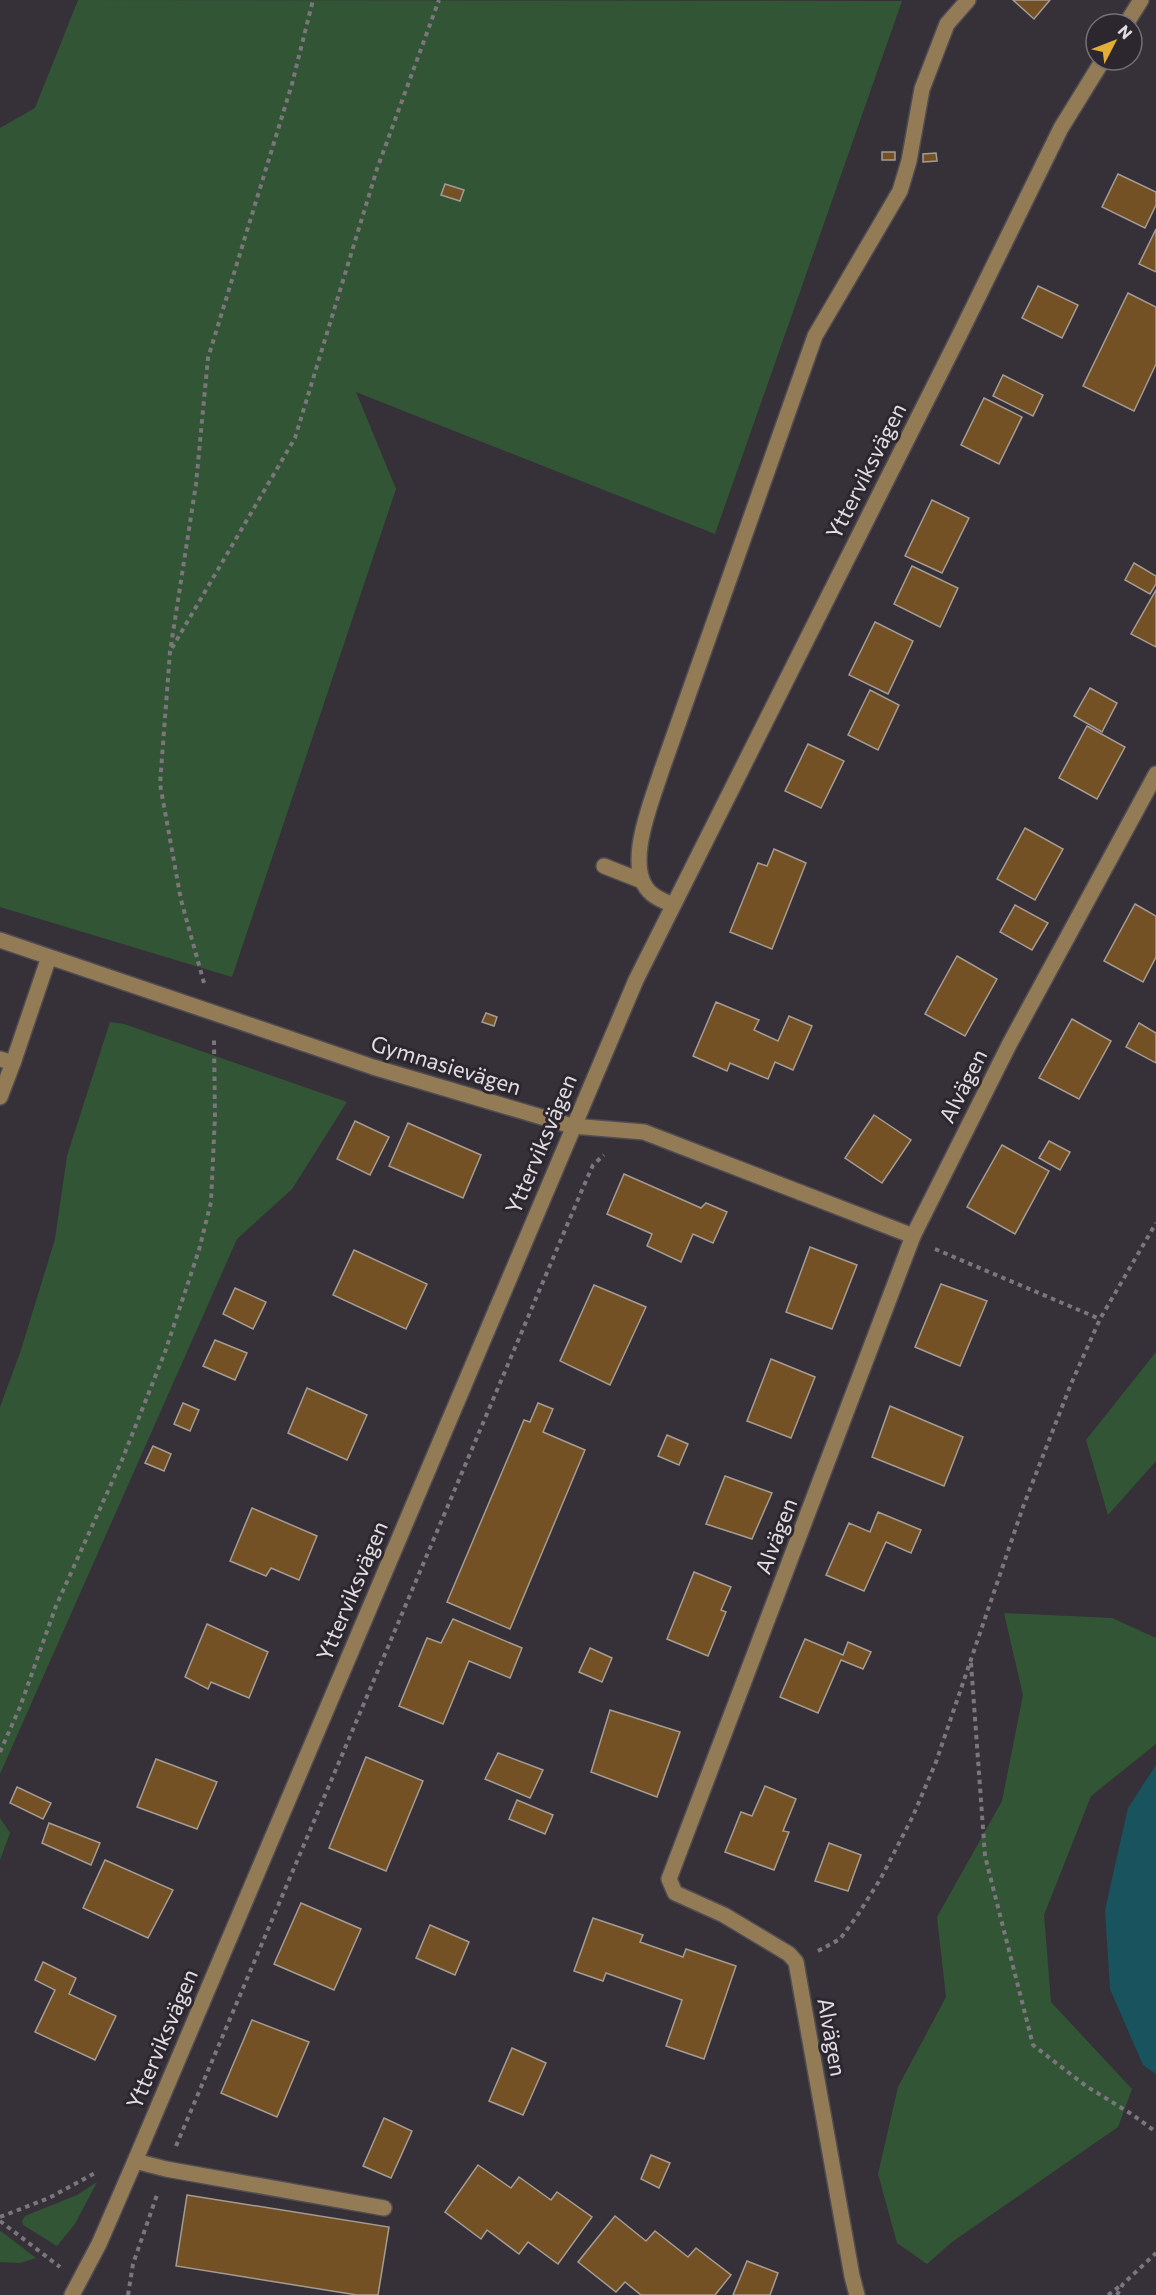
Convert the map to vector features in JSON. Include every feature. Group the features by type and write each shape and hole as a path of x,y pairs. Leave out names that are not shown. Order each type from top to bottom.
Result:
{"street":[{"path":"673,905 651,893 642,881 639,858 641,836 648,814 815,336 900,191 909,161 922,90 947,24 968,0"},
{"name":"Ytterviksvägen","path":"76,2288 99,2244 135,2161 636,980 957,340 1060,128 1095,72"},
{"name":"Alvägen","path":"857,2295 796,1962 789,1954 724,1915 675,1893 669,1879 913,1236 1010,1043 1156,774"},
{"path":"604,866 642,881"},
{"name":"Gymnasievägen","path":"0,940 373,1067 573,1126 644,1132 913,1236"},
{"path":"0,1097 6,1061 49,957"},
{"path":"135,2161 166,2169 384,2208"}],"path":[{"path":"0,1752 20,1707 56,1606 123,1460 165,1352 199,1250 211,1202 215,1116 213,1012 181,900 160,784 170,652 196,484 208,358 292,84 313,0"},
{"path":"170,652 295,438 376,168 439,0"},
{"path":"128,2295 133,2264 166,2169 582,1190 593,1165 607,1153"},
{"path":"796,1962 840,1939 881,1878 913,1816 936,1762 1023,1507 1071,1384 1100,1318 1156,1223"},
{"path":"913,1236 935,1249 1100,1318"},
{"path":"971,1659 985,1856 1034,2045 1086,2086 1156,2132"},
{"path":"76,2288 0,2219 49,2198 95,2173"},
{"path":"1108,2295 1124,2284 1156,2253"},
{"path":"1117,2295 1124,2284"}],"green space":[{"path":"78,0 902,1 715,534 356,392 396,489 232,977 0,907 0,128 35,108"},
{"path":"110,1022 124,1024 347,1102 292,1189 237,1239 0,1774 0,1407 21,1350 55,1239 67,1156"},
{"path":"1156,1352 1156,1461 1108,1515 1086,1440"},
{"path":"1004,1613 1112,1618 1156,1638 1156,1744 1091,1796 1044,1915 1051,2002 1132,2089 1118,2127 952,2242 927,2264 897,2243 878,2174 898,2087 946,1997 937,1917 1002,1801 1023,1695"},
{"path":"0,1818 10,1833 0,1860"},
{"path":"97,2182 75,2224 57,2246 23,2225 22,2221 25,2216 77,2195"},
{"path":"0,2231 36,2258 20,2263 0,2262"}],"water":[{"path":"1156,1765 1156,2074 1143,2065 1110,1989 1105,1910 1128,1808"}],"building":[{"path":"1013,0 1050,0 1034,19"},
{"path":"882,152 895,152 895,160 882,160"},
{"path":"936,153 937,161 923,162 923,154"},
{"path":"1118,174 1156,192 1156,205 1145,228 1102,207"},
{"path":"445,184 464,190 460,201 441,195"},
{"path":"1156,229 1156,272 1139,264"},
{"path":"1038,286 1078,305 1062,338 1022,318"},
{"path":"1128,293 1156,307 1156,364 1134,411 1083,386"},
{"path":"1003,375 1043,395 1033,416 993,396"},
{"path":"984,398 1022,417 999,464 961,445"},
{"path":"932,500 969,518 942,573 905,556"},
{"path":"1134,563 1156,576 1156,584 1150,594 1125,580"},
{"path":"912,566 958,588 940,627 894,604"},
{"path":"1156,590 1156,647 1131,634"},
{"path":"875,622 913,641 888,694 849,675"},
{"path":"1090,688 1117,703 1102,732 1074,716"},
{"path":"870,690 899,705 878,750 848,735"},
{"path":"1087,726 1125,747 1097,799 1059,778"},
{"path":"808,744 844,761 821,808 785,791"},
{"path":"1025,828 1063,849 1035,900 997,879"},
{"path":"774,849 806,863 772,949 730,932 758,863 767,866"},
{"path":"1135,904 1156,916 1156,957 1143,982 1104,961"},
{"path":"1015,905 1048,923 1032,950 1000,932"},
{"path":"957,956 997,979 965,1036 925,1014"},
{"path":"716,1002 759,1020 754,1030 778,1041 789,1016 812,1026 793,1070 775,1062 768,1079 730,1063 727,1071 693,1056"},
{"path":"486,1013 497,1017 494,1026 482,1022"},
{"path":"1072,1019 1111,1041 1079,1099 1039,1078"},
{"path":"1139,1023 1156,1033 1156,1063 1126,1047"},
{"path":"874,1115 911,1140 882,1183 845,1158"},
{"path":"355,1121 389,1137 370,1175 337,1159"},
{"path":"408,1123 481,1155 463,1198 389,1166"},
{"path":"1049,1141 1070,1152 1060,1170 1039,1158"},
{"path":"1002,1145 1049,1171 1015,1234 967,1207"},
{"path":"624,1174 701,1208 706,1203 727,1212 713,1243 693,1234 681,1262 647,1246 652,1234 607,1214"},
{"path":"810,1247 857,1265 832,1329 786,1312"},
{"path":"354,1250 427,1284 406,1329 333,1295"},
{"path":"941,1284 987,1301 960,1366 915,1347"},
{"path":"594,1285 646,1307 610,1385 560,1361"},
{"path":"235,1288 266,1302 253,1329 223,1314"},
{"path":"215,1340 247,1353 235,1380 203,1366"},
{"path":"771,1359 815,1377 791,1438 747,1421"},
{"path":"307,1388 367,1415 347,1460 288,1433"},
{"path":"183,1403 199,1410 190,1431 174,1424"},
{"path":"538,1403 553,1409 543,1432 585,1450 510,1629 447,1602 524,1420 530,1422"},
{"path":"890,1406 963,1437 944,1486 872,1457"},
{"path":"667,1435 688,1444 679,1465 658,1456"},
{"path":"153,1446 171,1454 164,1471 145,1463"},
{"path":"725,1476 772,1493 752,1539 706,1524"},
{"path":"252,1508 317,1536 299,1580 271,1568 266,1576 230,1561"},
{"path":"878,1512 921,1530 911,1553 886,1542 864,1591 826,1575 849,1523 870,1532"},
{"path":"694,1572 731,1587 721,1610 726,1612 708,1656 667,1639"},
{"path":"453,1619 522,1648 510,1678 469,1661 443,1724 399,1706 427,1638 441,1643"},
{"path":"207,1624 268,1652 249,1698 211,1682 208,1689 185,1677"},
{"path":"805,1639 843,1655 848,1642 871,1652 863,1669 841,1660 818,1713 780,1697"},
{"path":"590,1648 612,1658 602,1682 579,1672"},
{"path":"610,1710 680,1732 657,1797 591,1772"},
{"path":"498,1753 543,1770 530,1798 485,1779"},
{"path":"366,1757 423,1781 386,1871 329,1848"},
{"path":"156,1759 217,1782 197,1829 137,1807"},
{"path":"765,1786 796,1799 783,1831 789,1832 774,1870 725,1852 741,1812 752,1816"},
{"path":"17,1787 51,1803 43,1819 10,1803"},
{"path":"517,1800 553,1815 545,1834 509,1819"},
{"path":"49,1823 100,1843 91,1865 42,1843"},
{"path":"829,1843 861,1855 848,1891 815,1881"},
{"path":"105,1860 173,1890 148,1938 83,1908"},
{"path":"301,1903 361,1929 334,1990 274,1964"},
{"path":"593,1918 643,1935 640,1942 683,1957 686,1949 736,1966 704,2059 666,2046 682,2000 606,1973 603,1981 574,1971"},
{"path":"430,1925 469,1942 455,1975 416,1958"},
{"path":"43,1962 76,1978 69,1994 116,2016 95,2060 35,2032 55,1990 35,1980"},
{"path":"252,2020 309,2042 277,2117 221,2093"},
{"path":"512,2048 546,2063 523,2115 489,2101"},
{"path":"384,2118 412,2131 391,2178 363,2166"},
{"path":"651,2155 670,2163 659,2188 641,2179"},
{"path":"478,2165 511,2188 519,2177 551,2200 557,2192 592,2217 558,2264 528,2242 519,2254 487,2230 481,2239 445,2212"},
{"path":"187,2195 389,2227 378,2295 357,2295 176,2266"},
{"path":"615,2216 646,2241 655,2231 688,2257 696,2248 731,2275 715,2295 641,2295 625,2282 616,2292 578,2262"},
{"path":"747,2261 778,2273 770,2295 733,2295"}]}
